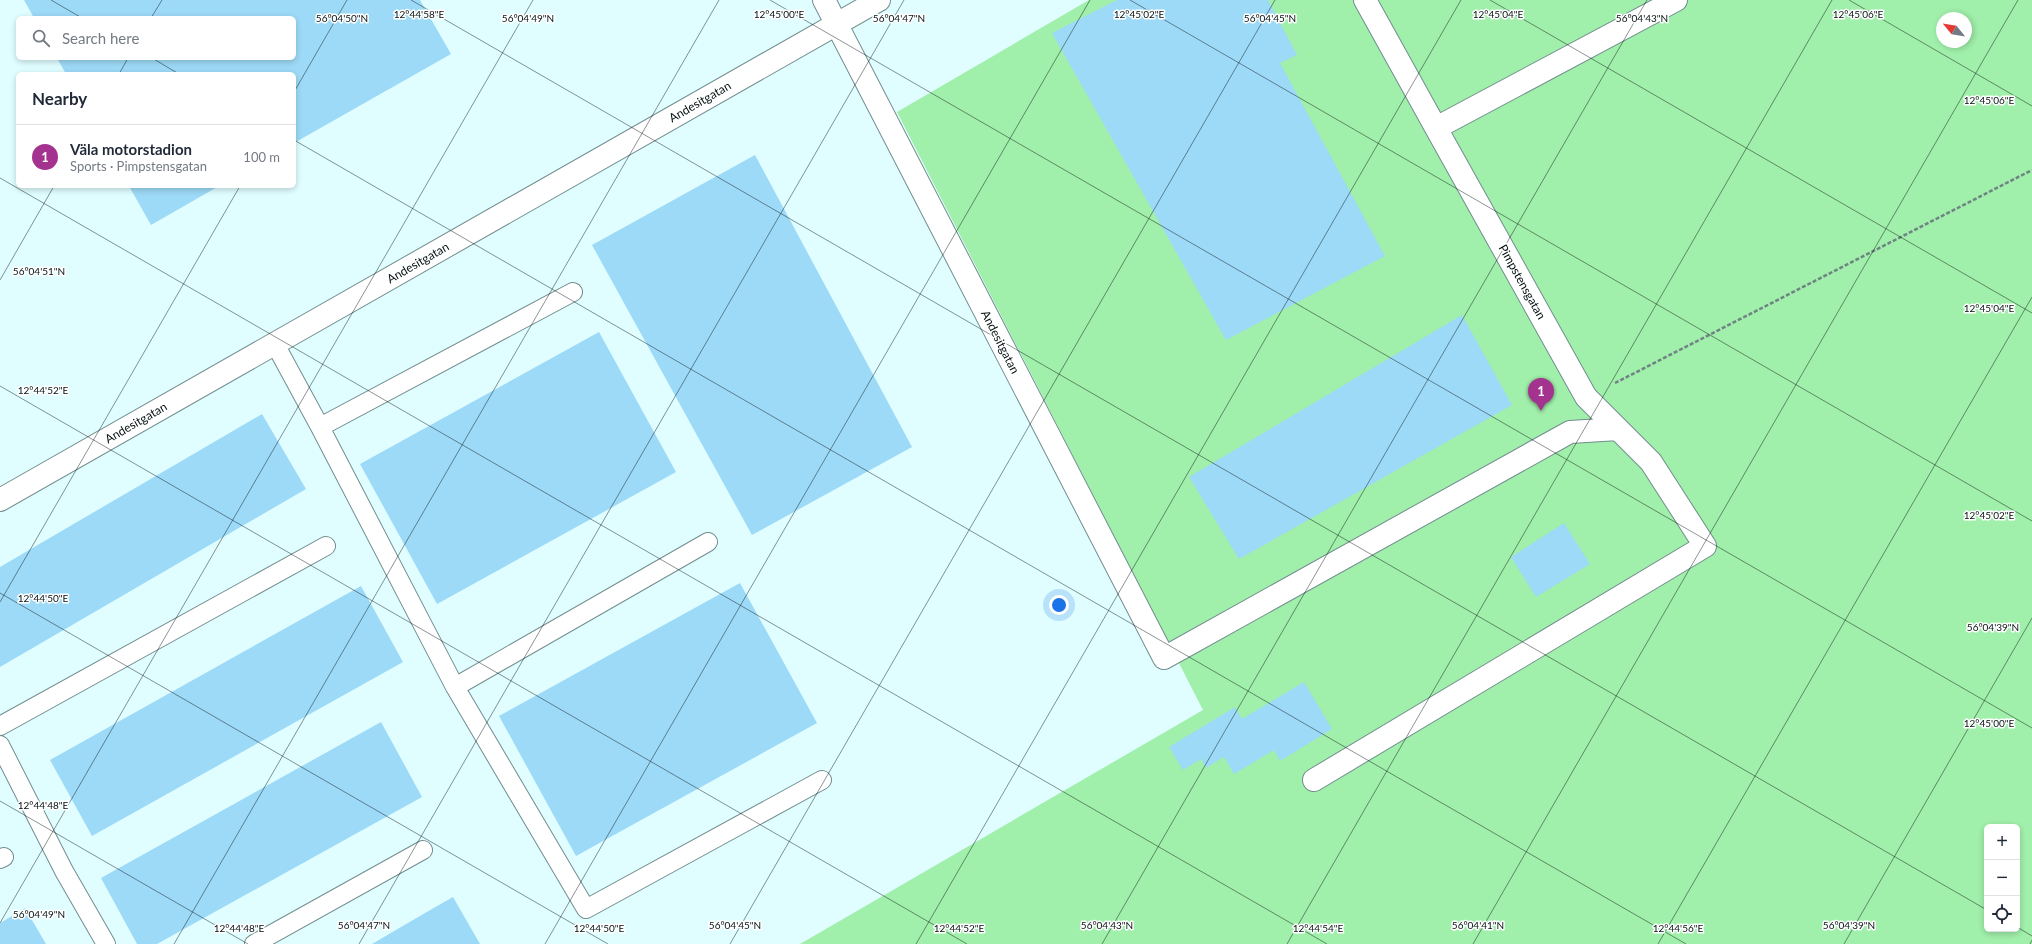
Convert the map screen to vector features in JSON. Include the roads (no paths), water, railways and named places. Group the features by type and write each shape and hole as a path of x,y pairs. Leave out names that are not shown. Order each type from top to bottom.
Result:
{"street":[{"name":"Andesitgatan","path":"824,0 1164,658 1570,432 1618,429"},
{"name":"Andesitgatan","path":"0,500 879,0"},
{"name":"Pimpstensgatan","path":"1314,780 1705,546 1652,462 1586,397 1364,0"},
{"path":"1436,128 1676,0"}],"lane":[{"path":"320,427 573,292"},
{"path":"275,344 320,427 455,687 586,909 822,780"},
{"path":"455,687 708,542"},
{"path":"0,726 326,546"},
{"path":"0,745 64,871 106,944"},
{"path":"254,944 423,850"}],"place":[{"name":"Väla motorstadion","path":"1541,411"}]}
